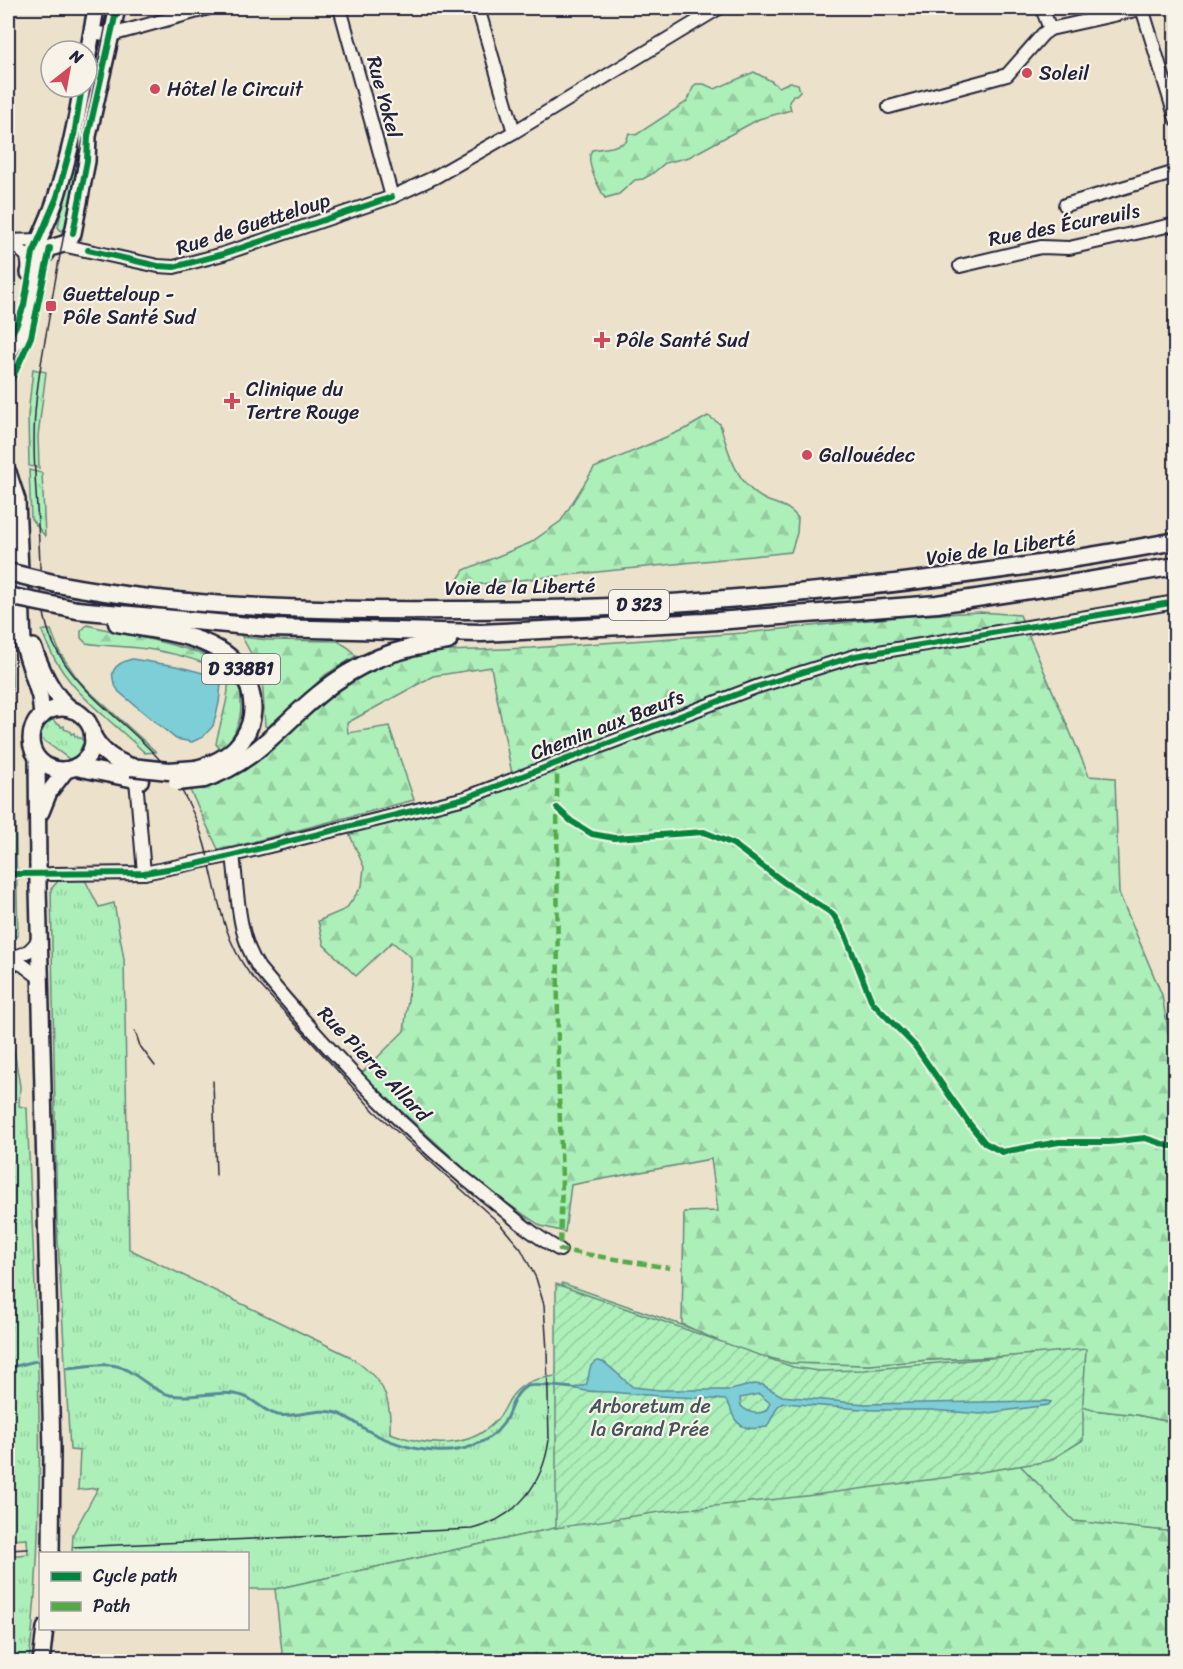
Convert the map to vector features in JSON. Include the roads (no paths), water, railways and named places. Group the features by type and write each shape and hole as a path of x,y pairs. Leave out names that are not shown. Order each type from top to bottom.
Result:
{"highway":[{"name":"Voie de la Liberté","path":"8,572 99,592 278,607 413,610 623,606 779,596 944,578 1176,541"},
{"name":"D 323","path":"8,596 77,609 270,628 481,633 704,622 937,604 1176,566"},
{"name":"D 338B1","path":"77,609 106,621 166,632 206,643 233,659 249,686 252,703 248,729 237,746 200,774"},
{"path":"71,769 136,775 167,783 230,769 255,753 315,697 360,666 392,651 461,639 481,633"},
{"path":"93,737 103,752 136,775"}],"main road":[{"path":"91,39 96,8"},
{"path":"8,355 27,321 42,259 50,248 69,241 73,233 87,161 88,136 117,8"},
{"path":"8,340 24,305 29,271 38,240 57,197 74,135 80,99"},
{"path":"57,197 54,231 57,241 62,245"},
{"path":"8,472 17,500 24,622 23,643 40,697 42,716"},
{"path":"8,496 19,533"},
{"path":"24,622 41,667 54,693 86,720 93,737 89,754 49,792 38,820"},
{"path":"51,1552 52,1450 38,888 44,870 38,820 37,758 31,736 36,723 42,716 56,709 72,710"},
{"path":"37,758 50,768 71,769"},
{"path":"41,1662 45,1630"}],"street":[{"path":"92,32 111,35 209,8"},
{"name":"Rue Yokel","path":"340,8 392,196"},
{"path":"478,8 514,132"},
{"name":"Rue de Guetteloup","path":"62,245 158,266 174,267 223,254 392,196 435,177 514,132 719,8"},
{"path":"1042,8 1050,29"},
{"path":"889,107 1007,75 1050,29 1143,8 1176,119"},
{"path":"1065,205 1176,172"},
{"name":"Rue des Écureuils","path":"960,266 1041,247 1070,248 1176,224"},
{"path":"73,233 78,244 88,250"},
{"path":"8,243 38,240 43,245 42,259"},
{"path":"8,243 27,256 29,271"},
{"name":"Chemin aux Bœufs","path":"44,870 144,873 197,864 465,798 756,687 855,656 1176,602"},
{"path":"136,775 144,873"},
{"name":"Rue Pierre Allard","path":"233,855 246,943 259,968 317,1036 375,1098 468,1182 546,1242 560,1250"},
{"path":"8,958 28,953 39,939"},
{"path":"8,958 33,971 40,978"}],"water":[{"path":"132,659 176,666 219,677 221,684 219,703 213,726 203,737 192,742 176,739 119,692 113,680 113,671 120,664"},
{"path":"595,1362 605,1363 633,1387 659,1390 731,1390 754,1384 763,1385 782,1396 865,1404 1051,1402 1048,1405 981,1414 931,1410 874,1410 783,1403 778,1406 767,1427 746,1428 735,1419 725,1400 588,1391 573,1388 586,1385 590,1367","holes":["759,1394 770,1403 766,1411 753,1413 741,1406 740,1398"]}],"waterway":[{"path":"8,1368 36,1361"},
{"path":"68,1368 117,1366 129,1371 157,1390 170,1395 234,1394 248,1398 278,1415 330,1411 348,1418 389,1441 434,1451 463,1449 489,1437 503,1424 519,1392 528,1386 573,1388"}],"tunnel":[{"path":"8,874 45,874"}],"tram line":[{"path":"73,1547 472,1529 502,1517 525,1497 541,1471 549,1440 544,1305 536,1278 521,1249 499,1223 374,1111 249,973 226,928 203,839 181,789 151,751 81,684 66,666 49,633 43,608 41,582 34,454 36,402 59,262 109,8"},
{"path":"135,1031 140,1046 155,1066"},
{"path":"213,1081 216,1175"},
{"path":"8,1550 28,1549"}],"place":[{"name":"Soleil","path":"1027,73"},
{"name":"Hôtel le Circuit","path":"155,89"},
{"name":"Guetteloup - Pôle Santé Sud","path":"51,306"},
{"name":"Pôle Santé Sud","path":"602,340"},
{"name":"Clinique du Tertre Rouge","path":"232,401"},
{"name":"Gallouédec","path":"807,455"}],"park label":[{"name":"Arboretum de la Grand Prée","path":"650,1418"}]}
